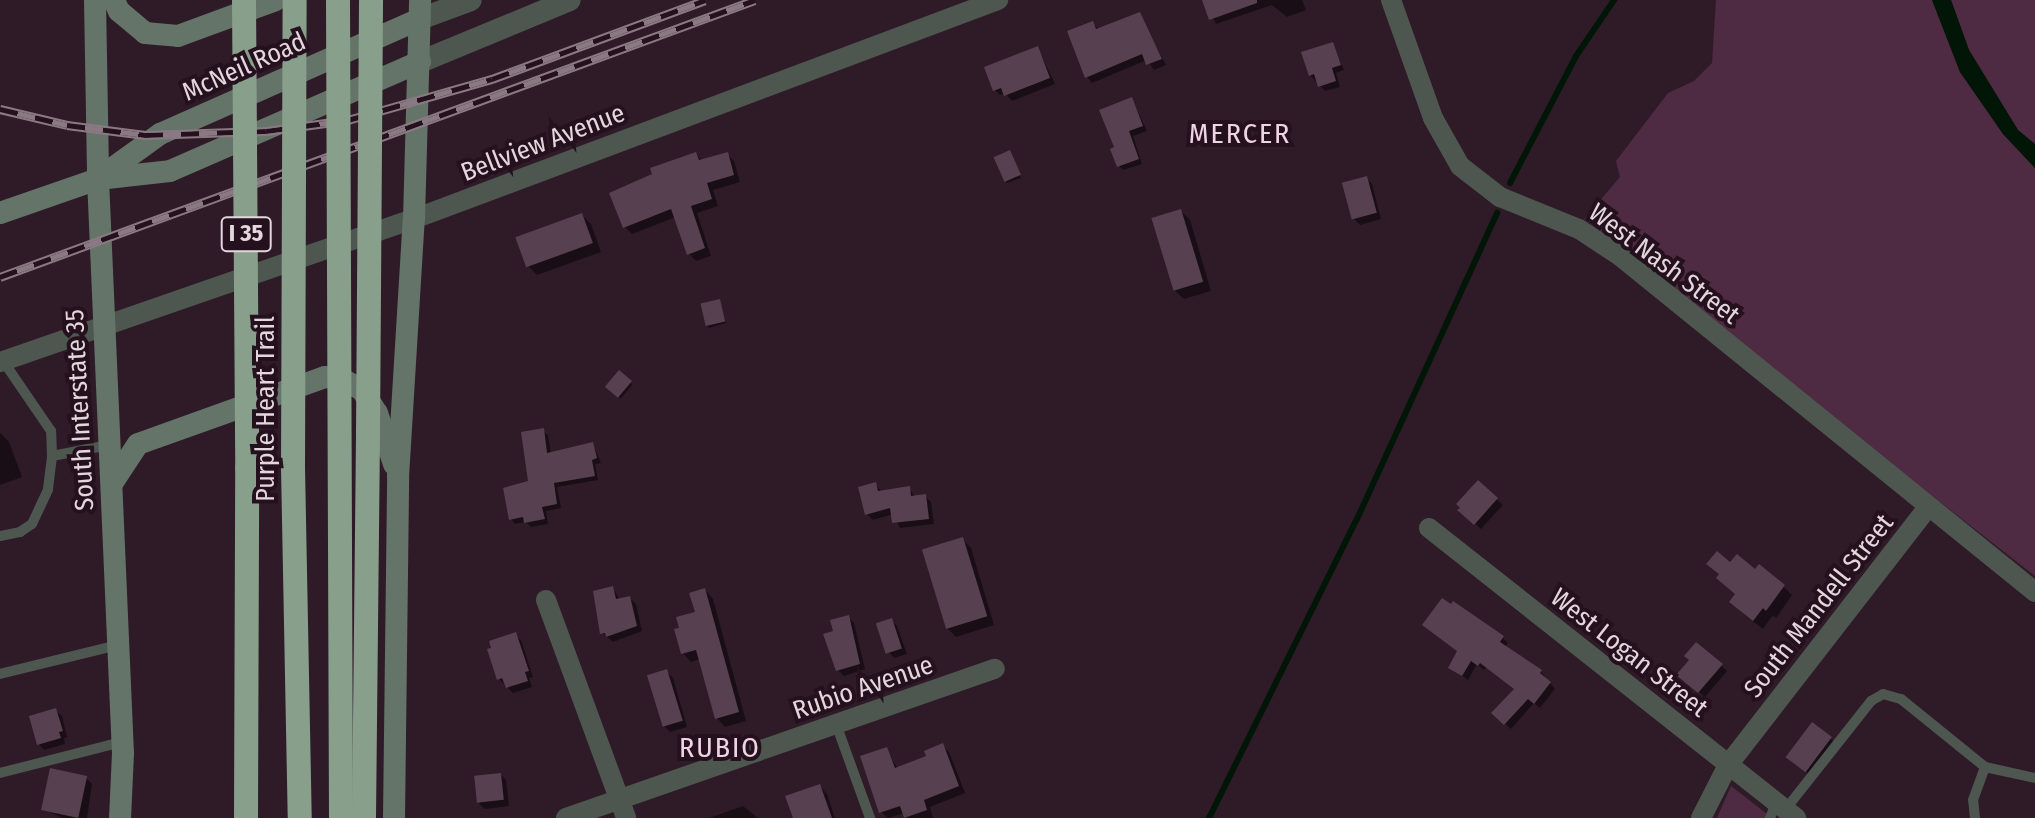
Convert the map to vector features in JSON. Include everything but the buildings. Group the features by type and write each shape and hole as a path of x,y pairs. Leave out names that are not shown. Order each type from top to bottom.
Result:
{"highway":[{"name":"Purple Heart Trail","path":"244,0 246,818"},
{"name":"Purple Heart Trail","path":"295,0 293,467 300,818"},
{"path":"338,0 341,818"},
{"path":"364,818 371,0"}],"main road":[{"name":"South Interstate 35","path":"95,0 98,179 122,742 120,818"},
{"path":"114,0 119,11 145,33 178,36 276,0"},
{"name":"McNeil Road","path":"98,179 160,134 420,9"},
{"path":"394,818 398,477 414,219 420,9"},
{"name":"McNeil Road","path":"0,213 98,179 170,171 420,62"},
{"path":"112,484 138,444 325,377 344,380 362,390 377,413 398,477"}],"street":[{"path":"420,9 471,0"},
{"path":"420,62 570,0"},
{"name":"Bellview Avenue","path":"2,362 414,219 998,0"},
{"name":"West Nash Street","path":"1391,0 1433,118 1460,166 1500,197 1579,229 1620,256 2035,592"},
{"name":"South Mandell Street","path":"1701,818 1728,765 1928,507"},
{"name":"West Logan Street","path":"1429,528 1728,765 1782,812"},
{"path":"546,600 623,809"},
{"name":"Rubio Avenue","path":"566,818 623,809 836,724 995,669"}],"lane":[{"path":"0,536 20,532 32,524 41,510 52,456 51,431 2,362"},
{"path":"52,456 110,444"},
{"path":"0,674 118,645"},
{"path":"1782,812 1871,701 1883,694 1901,699 1985,767 2035,778"},
{"path":"836,724 870,818"},
{"path":"0,773 122,742"},
{"path":"1975,818 1973,800 1985,767"}],"shaded area":[{"path":"1716,0 1932,0 1960,72 2003,134 2035,168 2035,576 1671,292 1584,219 1620,177 1616,161 1668,93 1694,81 1712,63"},
{"path":"1932,0 1951,0 1969,50 2018,130 2035,144 2035,168 2003,134 1960,72"},
{"path":"1951,0 2035,0 2035,144 2018,130 1969,50"},
{"path":"1731,786 1772,818 1717,818"}],"waterway":[{"path":"1510,183 1576,56 1614,0"},
{"path":"1209,818 1357,519 1497,213"}],"railway":[{"path":"0,109 67,125 145,135 266,131 348,120 492,79 705,0"},
{"path":"0,277 755,0"}],"district":[{"name":"MERCER","path":"1240,134"},
{"name":"RUBIO","path":"720,748"}]}
